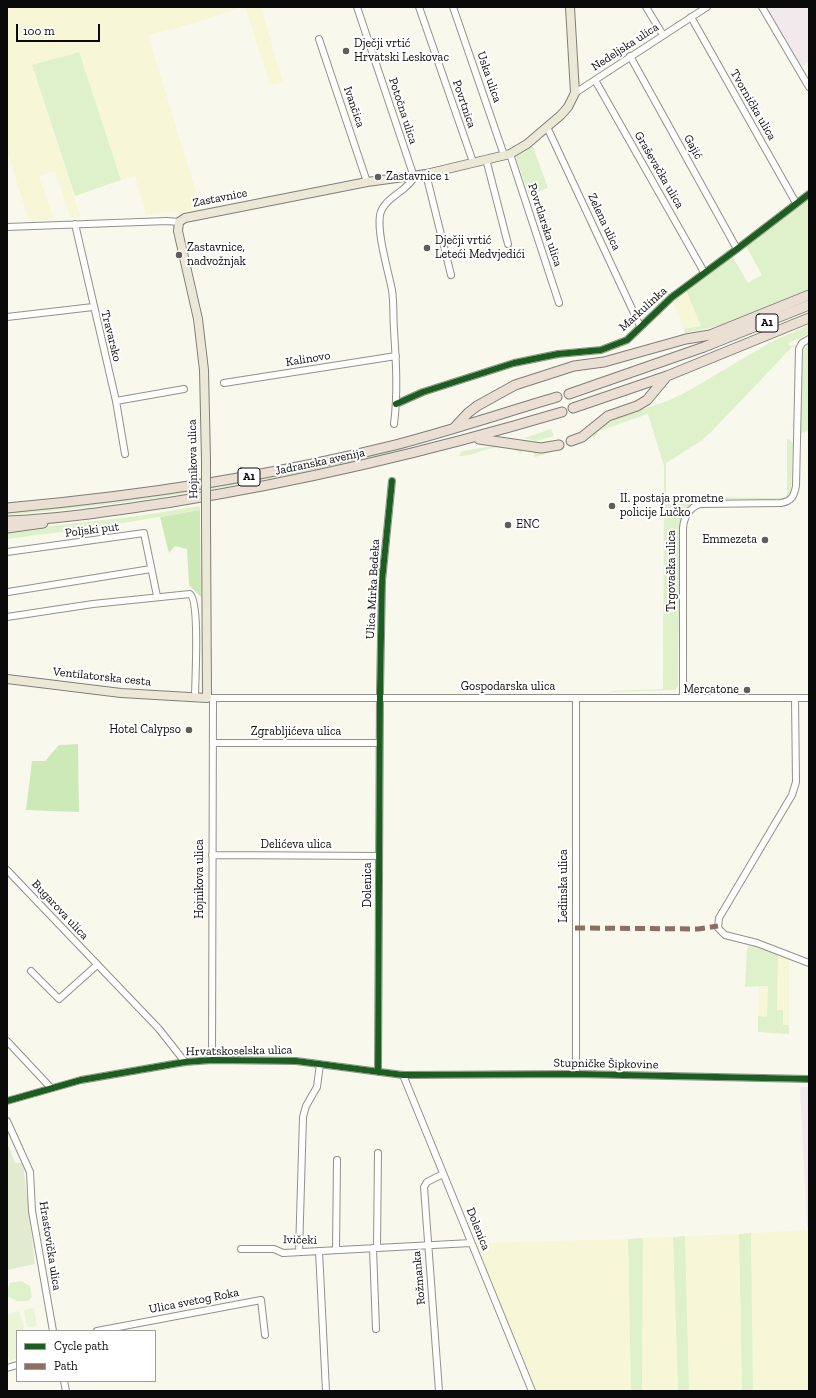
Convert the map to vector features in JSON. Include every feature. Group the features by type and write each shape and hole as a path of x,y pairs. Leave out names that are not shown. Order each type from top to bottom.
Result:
{"highway":[{"path":"455,428 477,406 520,383 574,366 604,362 710,335 809,295"},
{"name":"A1","path":"569,394 704,347 809,305"},
{"name":"A1","path":"573,408 667,376 809,318"},
{"path":"571,441 582,437 608,416 637,406 647,400 667,376"},
{"name":"Jadranska avenija","path":"7,508 87,501 217,483 268,473 424,437 557,397"},
{"name":"Jadranska avenija","path":"7,521 64,516 244,490 352,468 474,438 562,412"},
{"path":"474,438 542,448 559,445"},
{"path":"7,528 39,525 64,516"}],"main road":[{"path":"414,176 507,154 527,144 568,107 575,93 570,7"},
{"name":"Zastavnice","path":"179,222 185,218 367,182 414,176"},
{"name":"Hojnikova ulica","path":"179,222 178,231 198,319 202,355 206,460 210,698"},
{"name":"Ventilatorska cesta","path":"7,679 120,693 210,698"}],"street":[{"name":"Potočna ulica","path":"357,7 414,176"},
{"name":"Povrtnica","path":"419,7 472,162"},
{"name":"Uska ulica","path":"453,7 507,154"},
{"path":"646,7 664,35"},
{"name":"Nedeljska ulica","path":"575,93 707,7"},
{"path":"762,7 809,87"},
{"name":"Tvornička ulica","path":"691,17 796,203"},
{"name":"Ivančica","path":"319,39 367,182"},
{"name":"Gajić","path":"630,56 737,249"},
{"name":"Graševačka ulica","path":"596,80 704,272"},
{"name":"Zelena ulica","path":"547,127 640,326"},
{"name":"Povrtlarska ulica","path":"507,154 559,303"},
{"path":"486,159 508,244"},
{"path":"426,174 451,275"},
{"path":"394,424 396,404 396,356 392,292 380,228 380,214 391,198 411,182 414,176"},
{"name":"Markulinka","path":"396,404 430,389 514,363 558,354 601,350 627,340 672,297 809,194"},
{"name":"Zastavnice","path":"7,227 167,221 179,222"},
{"name":"Travarsko","path":"75,224 116,401 125,454"},
{"path":"7,318 93,307"},
{"name":"Trgovačka ulica","path":"683,698 682,528 684,518 692,508 700,504 781,503 788,502 793,497 796,486 799,349 802,343 809,339"},
{"name":"Kalinovo","path":"224,383 396,356"},
{"path":"116,401 184,389"},
{"name":"Ulica Mirka Bedeka","path":"380,698 383,574 392,481"},
{"name":"Poljski put","path":"7,552 144,533 157,596"},
{"path":"8,592 151,569"},
{"path":"7,617 157,596 190,594 193,596 196,645 195,697"},
{"name":"Gospodarska ulica","path":"210,698 809,698"},
{"name":"Hojnikova ulica","path":"210,698 213,743 212,1060"},
{"name":"Dolenica","path":"378,1072 380,698"},
{"name":"Ledinska ulica","path":"576,698 576,1074"},
{"path":"795,698 796,782 792,795 719,918 718,926 720,931 725,935 753,941 809,962"},
{"name":"Zgrabljićeva ulica","path":"213,743 379,743"},
{"name":"Delićeva ulica","path":"212,855 379,856"},
{"name":"Bugarova ulica","path":"7,870 159,1029 185,1062"},
{"path":"31,971 59,999 97,965"},
{"path":"7,1041 51,1088"},
{"name":"Hrvatskoselska ulica","path":"7,1101 81,1080 185,1062 212,1060 296,1061 403,1075"},
{"path":"299,1252 303,1117 306,1106 317,1087 320,1064"},
{"name":"Stupničke Šipkovine","path":"403,1075 576,1074 809,1079"},
{"name":"Dolenica","path":"403,1075 532,1391"},
{"name":"Hrastovička ulica","path":"7,1121 30,1172 32,1211 53,1330"},
{"path":"376,1329 375,1248 378,1153"},
{"path":"336,1250 337,1160"},
{"name":"Rožmanka","path":"439,1391 427,1246 424,1187 427,1182 443,1174"},
{"name":"Ivičeki","path":"241,1249 274,1249 283,1253 471,1243"},
{"path":"319,1251 326,1391"},
{"name":"Ulica svetog Roka","path":"102,1330 261,1300 264,1335"}],"shaded area":[{"path":"765,7 809,7 809,62 800,67"},
{"path":"800,1087 809,1087 809,1227 807,1227"}],"green space":[{"path":"7,7 242,7 191,24 148,35 202,211 178,211 146,215 135,176 121,180 78,52 32,66 81,218 70,217 55,171 39,176 54,220 29,221 7,151"},
{"path":"245,7 261,7 283,82 270,85"},
{"path":"79,52 121,180 75,196 32,65"},
{"path":"532,144 548,188 529,195 515,155"},
{"path":"809,196 809,289 719,326 685,333 684,329 701,326 686,290 732,256 748,283 762,275 746,246"},
{"path":"686,290 701,326 684,329 672,300"},
{"path":"809,325 809,334 788,343 790,346 796,346 794,416 795,347 792,347 712,431 701,441 666,463 666,497 785,498 787,497 787,439 793,443 791,493 788,498 782,501 707,500 693,505 686,511 681,519 678,686 675,690 613,692 612,691 663,689 664,466 648,414 599,431 593,439 593,434 611,420 670,400 690,390 771,342"},
{"path":"809,343 809,431 801,433 801,435 800,433 803,354 804,349"},
{"path":"551,429 554,436 536,441 524,438"},
{"path":"501,445 542,452 552,452 535,457 533,452 522,450 522,454 514,449 498,447 459,456 462,451"},
{"path":"403,448 404,451 256,482 107,505 7,515 7,513 107,502 206,488 305,470"},
{"path":"200,506 200,510 99,527 7,539 7,531 138,516"},
{"path":"200,510 201,597 189,585 187,549 175,546 169,553 160,517"},
{"path":"78,744 79,812 26,810 32,761 45,761 59,745"},
{"path":"750,944 778,953 777,1010 783,1010 783,1025 789,1025 789,1034 758,1032 758,1016 767,1017 768,986 745,987 747,949"},
{"path":"778,953 789,957 789,1025 783,1025 777,1010"},
{"path":"768,986 767,1017 758,1016 759,987"},
{"path":"7,1142 15,1163 23,1163 35,1264 7,1270"},
{"path":"809,1230 809,1391 753,1391 751,1233"},
{"path":"751,1233 753,1391 742,1391 739,1234"},
{"path":"739,1234 742,1391 689,1391 685,1236"},
{"path":"685,1236 689,1391 678,1391 673,1237"},
{"path":"673,1237 678,1391 642,1391 643,1238"},
{"path":"643,1238 642,1391 631,1391 628,1239"},
{"path":"628,1239 631,1391 535,1391 475,1243"},
{"path":"21,1281 30,1286 32,1297 29,1301 17,1301 7,1296 7,1290 10,1283"},
{"path":"34,1308 37,1326 27,1327 24,1310"},
{"path":"19,1311 25,1330 16,1330 16,1358 10,1361 7,1351 7,1315"}],"marked path":[{"path":"575,928 698,929 718,926"}],"cycle path":[{"path":"396,404 423,392 514,363 558,354 601,350 627,340 672,297 809,194"},
{"path":"378,1072 382,581 392,481"},
{"path":"7,1101 81,1080 185,1062 212,1060 296,1061 403,1075 576,1074 809,1079"}],"place":[{"name":"Dječji vrtić Hrvatski Leskovac","path":"346,51"},
{"name":"Zastavnice 1","path":"378,177"},
{"name":"Dječji vrtić Leteći Medvjedići","path":"427,248"},
{"name":"Zastavnice, nadvožnjak","path":"179,255"},
{"name":"II. postaja prometne policije Lučko","path":"612,506"},
{"name":"ENC","path":"508,525"},
{"name":"Emmezeta","path":"765,540"},
{"name":"Mercatone","path":"747,690"},
{"name":"Hotel Calypso","path":"189,730"}]}
